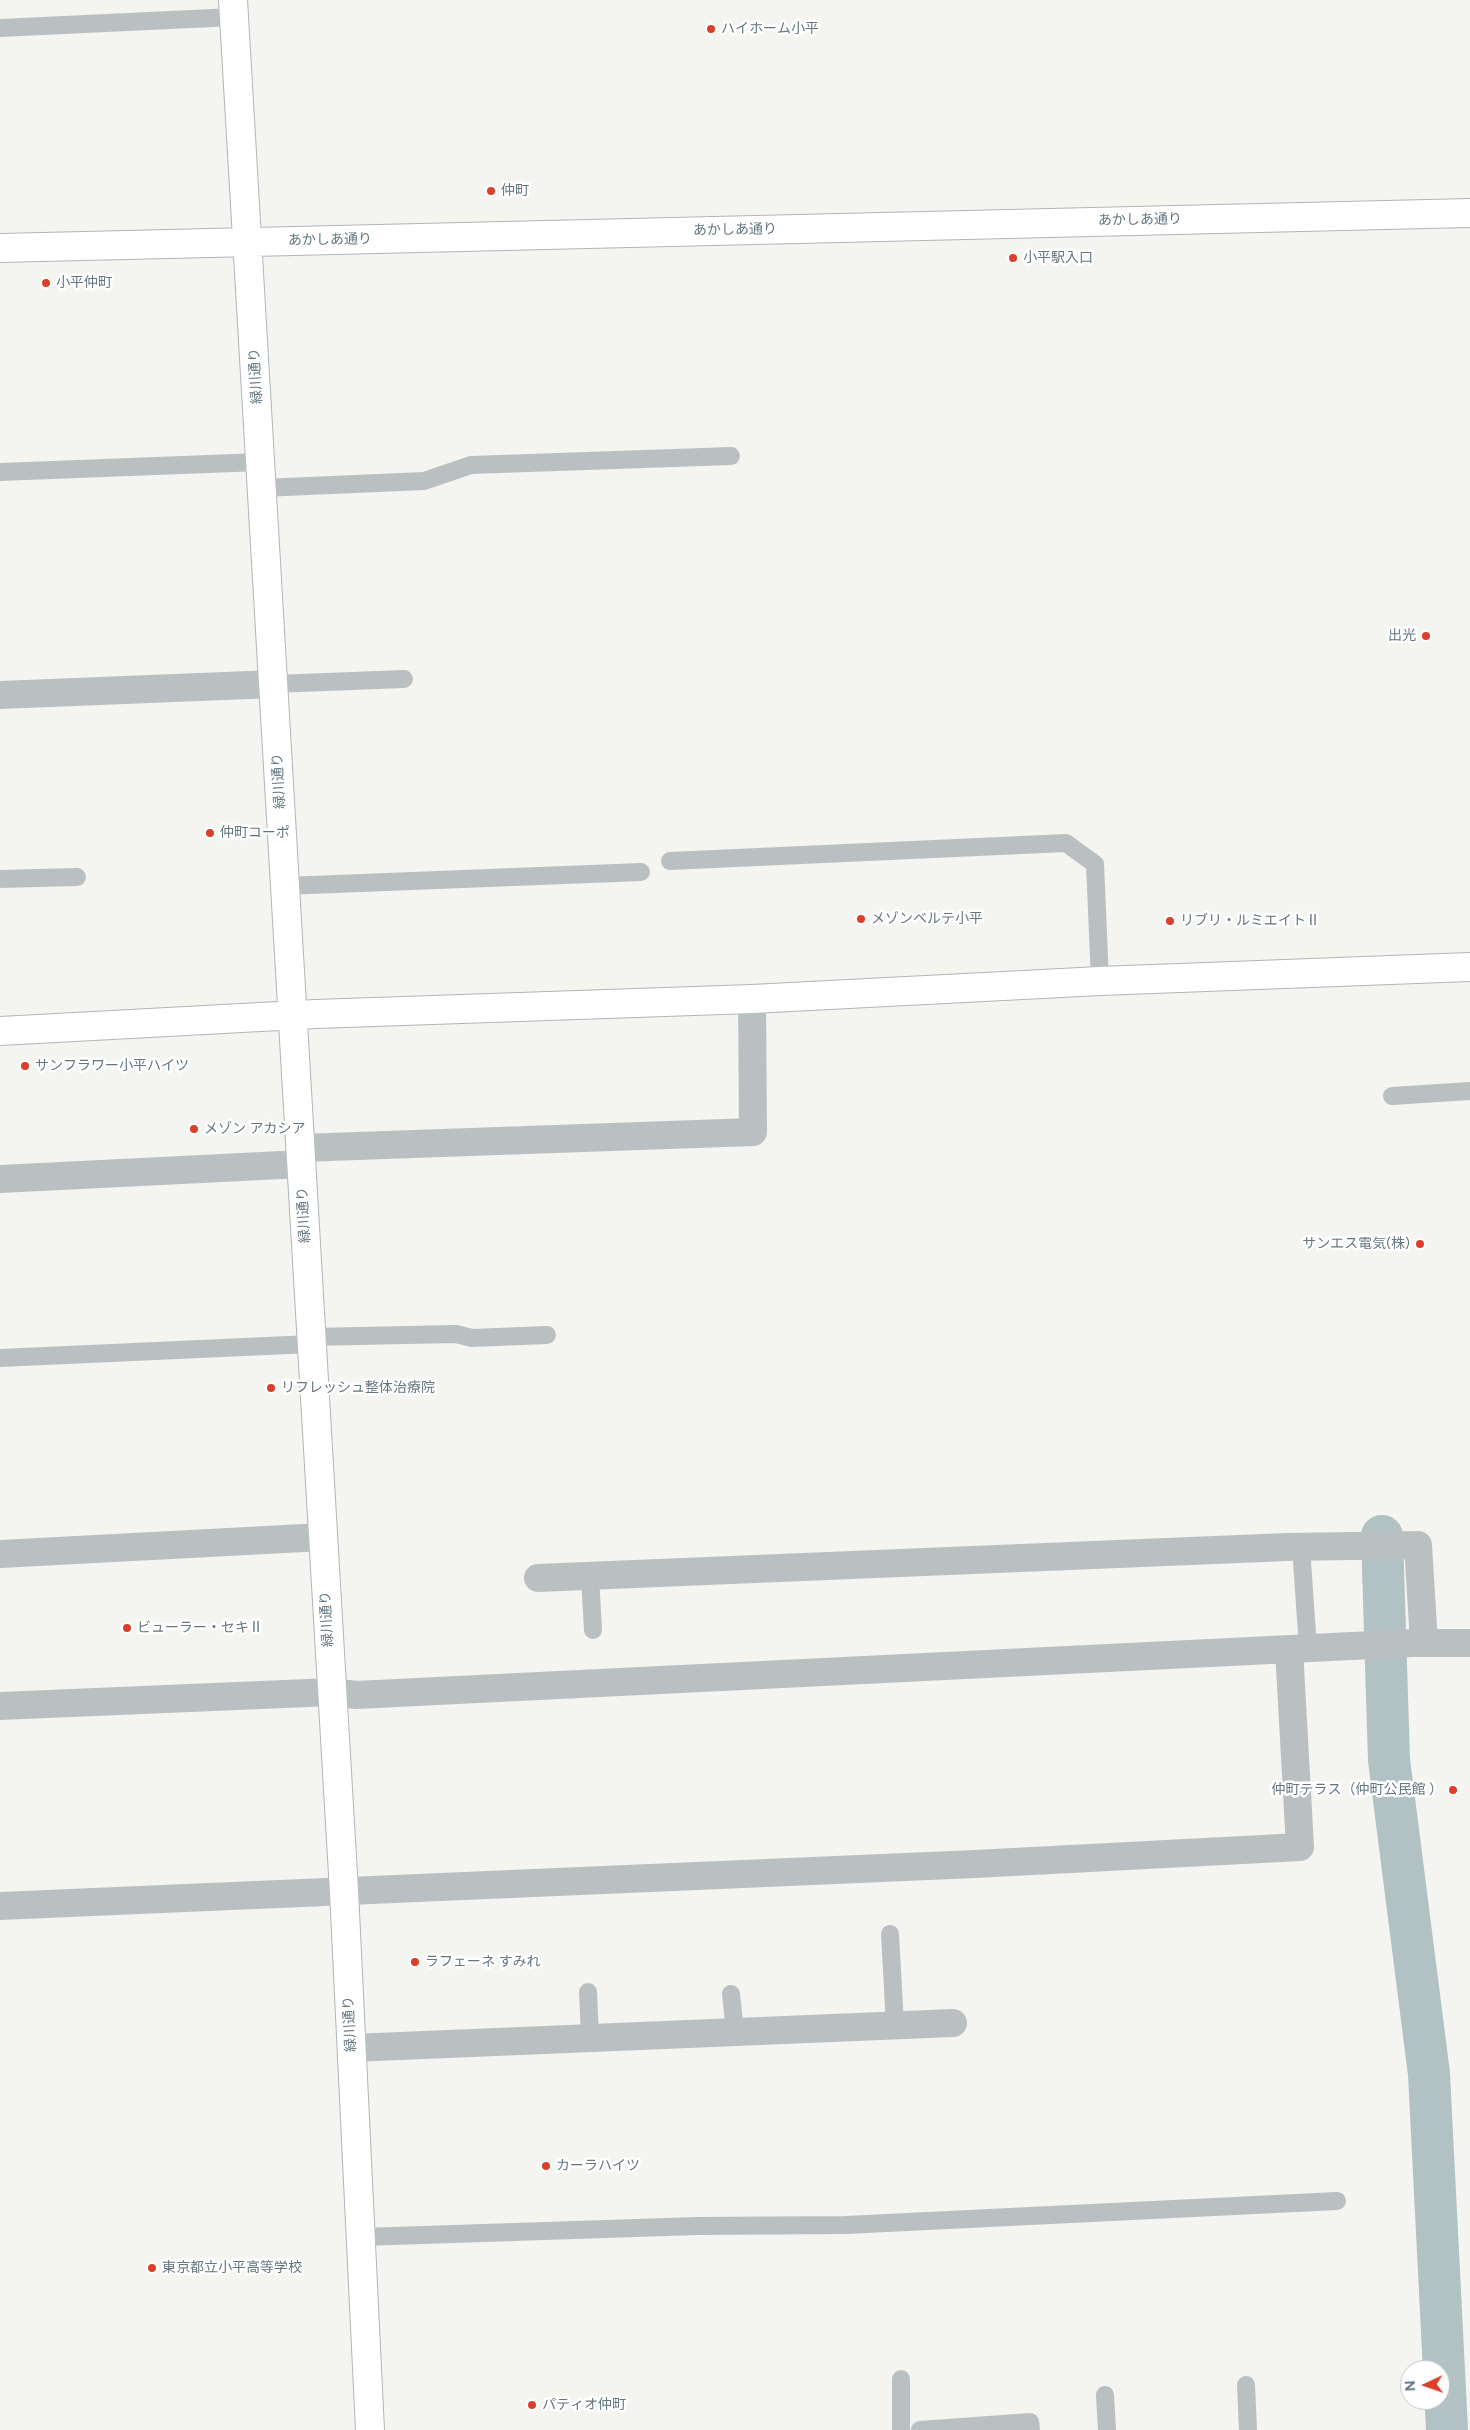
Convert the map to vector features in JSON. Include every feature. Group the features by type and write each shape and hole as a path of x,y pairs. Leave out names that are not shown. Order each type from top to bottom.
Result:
{"street":[{"name":"緑川通り","path":"234,9 249,241 310,1341 344,1891 370,2430"},
{"name":"あかしあ通り","path":"0,248 1470,212"},
{"path":"0,695 274,684"},
{"path":"0,1031 292,1016 752,999 1100,980 1470,967"},
{"path":"0,1179 301,1156 753,1132 752,999"},
{"path":"0,1554 323,1538"},
{"path":"538,1578 1302,1547 1418,1546 1418,1643"},
{"path":"0,1706 332,1692 356,1695 1418,1643 1470,1643"},
{"path":"0,1906 965,1865 1300,1847 1298,1649"},
{"path":"352,2048 953,2023"}],"lane":[{"path":"0,28 234,9"},
{"path":"0,472 261,475 424,481 471,466 731,456"},
{"path":"274,684 404,679"},
{"path":"670,861 1066,843 1095,864 1100,980"},
{"path":"285,886 641,872"},
{"path":"0,879 77,877"},
{"path":"1392,1096 1470,1092"},
{"path":"0,1358 456,1334 472,1338 547,1335"},
{"path":"1298,1649 1302,1547"},
{"path":"590,1576 593,1630"},
{"path":"890,1934 895,2025"},
{"path":"588,1992 590,2038"},
{"path":"731,1994 735,2032"},
{"path":"362,2237 697,2226 846,2225 1337,2200"},
{"path":"902,2380 902,2430"},
{"path":"1246,2384 1248,2430"},
{"path":"1105,2395 1107,2430"},
{"path":"920,2430 1030,2422 1031,2430"}],"waterway":[{"path":"1382,1536 1389,1760 1429,2074 1447,2430"}],"place":[{"name":"ハイホーム小平","path":"711,29"},
{"name":"仲町","path":"491,191"},
{"name":"小平駅入口","path":"1013,258"},
{"name":"小平仲町","path":"46,283"},
{"name":"出光","path":"1426,636"},
{"name":"仲町コーポ","path":"210,833"},
{"name":"メゾンベルテ小平","path":"861,919"},
{"name":"リブリ・ルミエイトⅡ","path":"1170,921"},
{"name":"サンフラワー小平ハイツ","path":"25,1066"},
{"name":"メゾン アカシア","path":"194,1129"},
{"name":"サンエス電気(株)","path":"1420,1244"},
{"name":"リフレッシュ整体治療院","path":"271,1388"},
{"name":"ビューラー・セキⅡ","path":"127,1628"},
{"name":"仲町テラス（仲町公民館 ）","path":"1453,1790"},
{"name":"ラフェーネ すみれ","path":"415,1962"},
{"name":"カーラハイツ","path":"546,2166"},
{"name":"東京都立小平高等学校","path":"152,2268"},
{"name":"パティオ仲町","path":"532,2405"}]}
